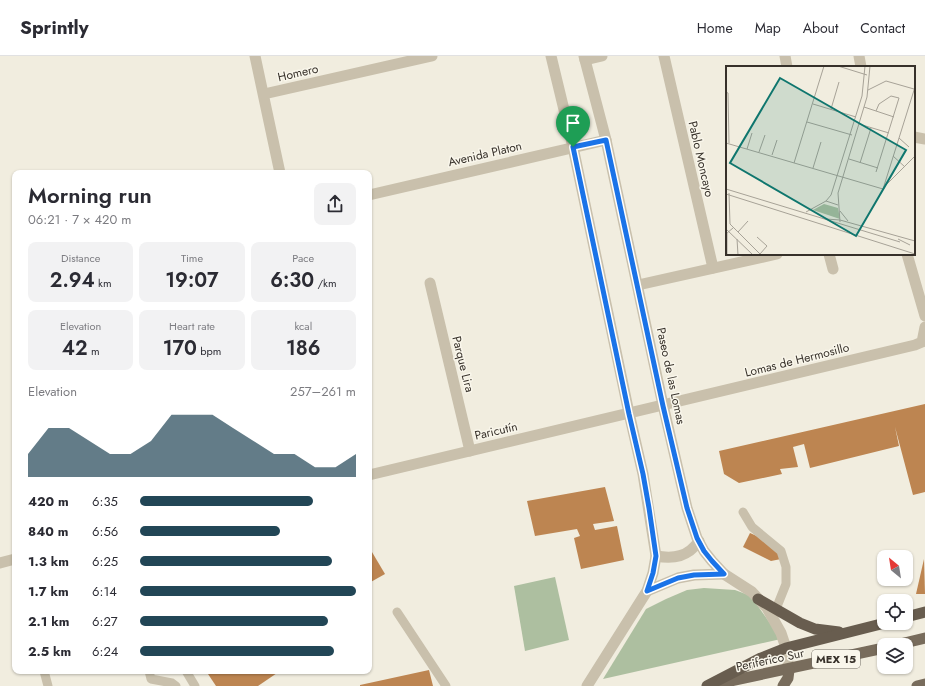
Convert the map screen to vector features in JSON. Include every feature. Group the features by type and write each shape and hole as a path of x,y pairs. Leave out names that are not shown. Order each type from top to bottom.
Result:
{"highway":[{"path":"758,598 800,623 815,629 846,632"},
{"path":"913,615 925,612"},
{"path":"707,686 761,658 786,648 877,625"}],"main road":[{"path":"913,641 925,638"},
{"name":"Periferico Sur","path":"707,686 789,670 877,650"},
{"path":"783,686 788,678 789,670"},
{"path":"918,686 925,684"}],"street":[{"path":"255,56 279,170"},
{"name":"Homero","path":"264,94 382,61 432,56"},
{"path":"551,56 573,147 643,474 656,556 653,573 647,591 587,686"},
{"path":"584,58 602,56"},
{"name":"Pablo Moncayo","path":"664,56 713,268"},
{"path":"785,56 787,66"},
{"path":"859,56 861,66"},
{"name":"Paseo de las Lomas","path":"584,58 606,140 663,406 687,508 699,541 712,561 724,574 752,592 767,608 781,633 786,648 789,670"},
{"path":"915,137 925,139"},
{"name":"Avenida Platon","path":"372,194 606,140"},
{"path":"638,285 772,255"},
{"path":"829,255 833,269"},
{"path":"907,255 925,316"},
{"name":"Parque Lira","path":"430,283 470,451"},
{"name":"Lomas de Hermosillo","path":"663,406 915,345 922,342 925,327"},
{"name":"Paricutín","path":"372,474 663,406"},
{"path":"656,556 672,558 680,557 687,554 699,541"},
{"path":"0,563 12,560"},
{"path":"647,591 678,578 694,575 724,574"}],"lane":[{"path":"743,512 752,527 781,551 786,567 786,584 776,609"},
{"path":"397,612 446,686"},
{"path":"45,674 48,686"},
{"path":"150,674 151,679 172,683 176,686"},
{"path":"188,674 195,686"}],"green space":[{"path":"555,577 569,640 525,651 514,586"},
{"path":"704,588 735,590 751,596 781,639 603,679 646,609 687,590"}],"building":[{"path":"925,404 925,492 913,495 895,427 899,446 810,468 804,444 793,447 798,467 780,469 782,474 739,483 724,474 719,451"},
{"path":"605,487 614,521 593,524 595,530 617,526 624,560 581,569 574,538 580,536 577,529 535,536 527,501"},
{"path":"750,533 783,548 786,558 771,561 743,547"},
{"path":"372,552 385,574 372,581"},
{"path":"924,559 925,594 916,594"},
{"path":"429,670 433,686 360,686 360,685"},
{"path":"208,674 276,674 258,686 216,686"}],"route":[{"path":"606,140 663,406 687,508 697,538 704,551 724,574 694,575 678,578 647,591 653,573 656,556 649,508 573,147 606,140"}]}
